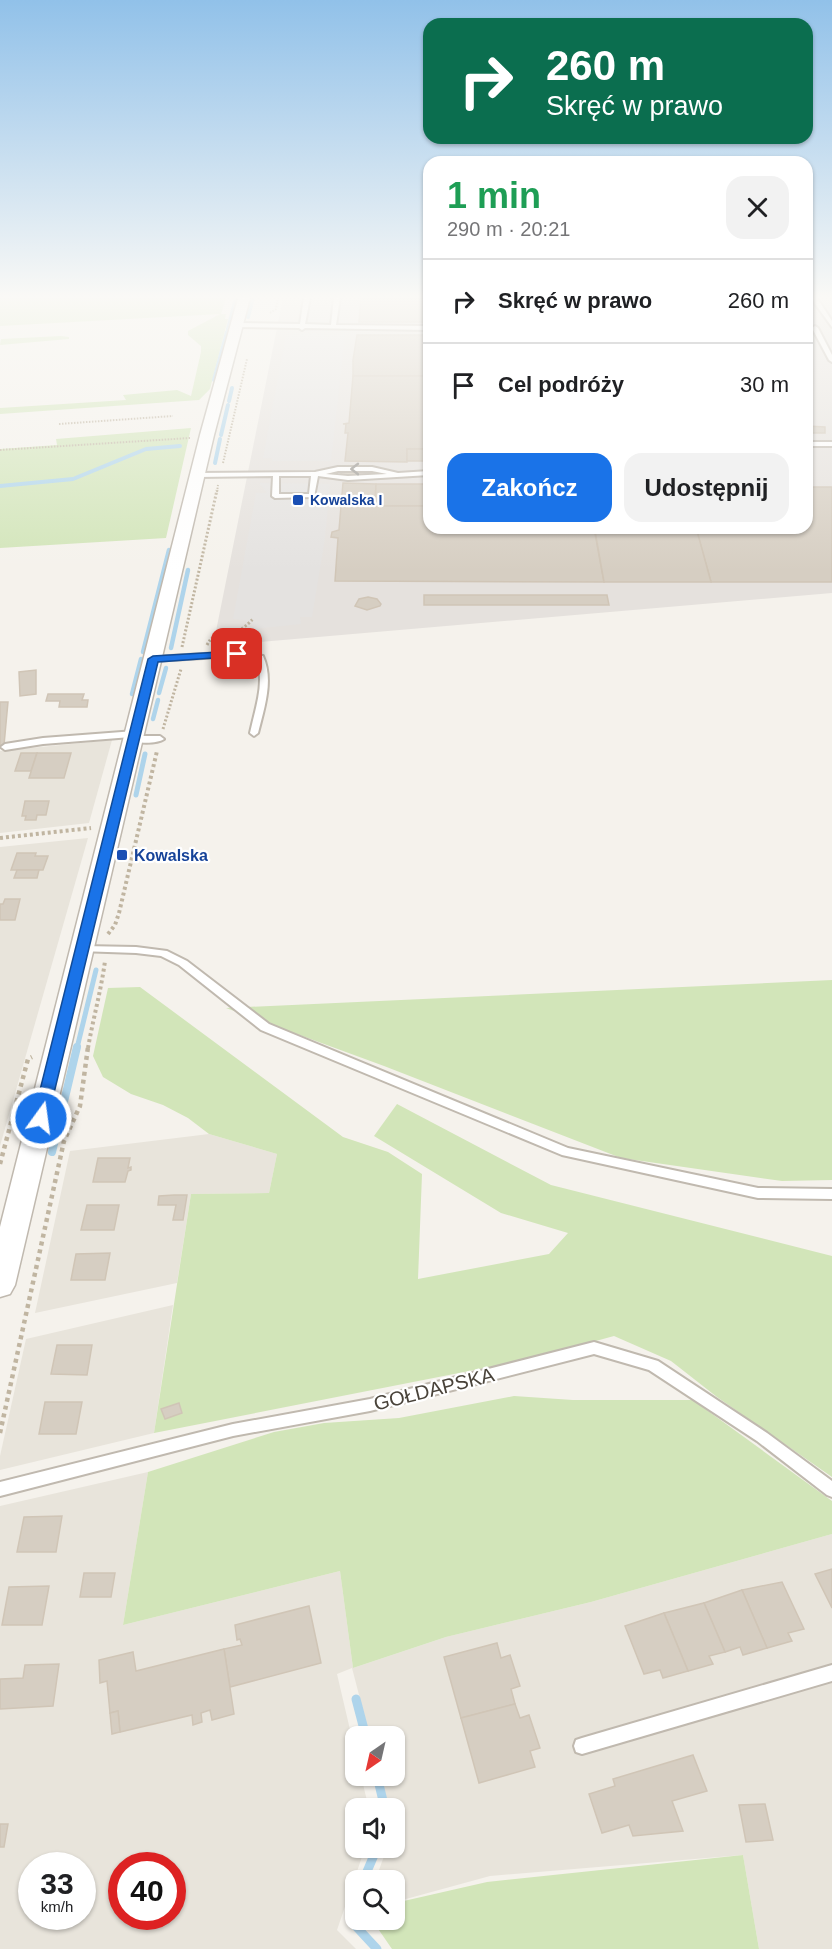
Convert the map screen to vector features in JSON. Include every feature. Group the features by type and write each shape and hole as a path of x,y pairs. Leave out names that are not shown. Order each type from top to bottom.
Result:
{"street":[{"path":"0,1285 94,949 113,826 219,389"}],"lane":[{"path":"813,444 832,444"},
{"path":"197,476 315,474 337,478 371,478 395,473 423,473"},
{"path":"276,475 274,496 312,496 315,474"},
{"path":"153,659 237,654 260,658 263,664 262,701 254,733"},
{"path":"5,747 43,741 134,737 160,739"},
{"path":"94,949 163,953 183,963 265,1027 566,1152 758,1193 832,1194"},
{"name":"GOŁDAPSKA","path":"0,1489 233,1430 370,1405 594,1348 654,1365 762,1437 832,1490"},
{"path":"582,1746 832,1672"}],"path":[{"path":"221,471 240,389"},
{"path":"59,424 173,416"},
{"path":"0,450 169,438 206,438"},
{"path":"180,654 219,482"},
{"path":"202,656 211,637 224,631 242,629 253,619"},
{"path":"0,1433 64,1141 80,1106 87,1052 102,987 94,949 115,926 119,913 169,702 175,696 182,667 180,663"},
{"path":"0,838 113,826"},
{"path":"0,1164 3,1156"}],"shaded area":[{"path":"265,389 423,389 423,534 813,534 813,389 832,389 832,593 213,646"},
{"path":"276,389 339,389 331,461 272,461 272,458 263,458"},
{"path":"259,483 330,484 325,538 312,617 300,617 301,624 253,629 251,623 233,619 256,493 267,493"},
{"path":"112,740 89,823 0,833 0,751"},
{"path":"88,838 0,1146 0,847"},
{"path":"209,1134 277,1154 269,1193 191,1194 177,1283 35,1313 70,1151"},
{"path":"173,1305 154,1433 0,1470 0,1456 26,1339"},
{"path":"148,1472 123,1625 340,1571 353,1668 446,1637 591,1602 832,1534 832,1949 759,1949 743,1855 490,1876 405,1899 405,1870 379,1870 383,1858 405,1858 405,1798 386,1798 383,1786 405,1786 405,1726 367,1726 352,1668 337,1674 349,1726 345,1726 345,1786 363,1786 366,1798 345,1798 345,1858 362,1858 357,1870 345,1870 345,1907 337,1930 356,1949 0,1949 0,1506"}],"green space":[{"path":"193,389 210,389 199,400 0,414 0,408 126,400 123,395 177,390 191,396"},
{"path":"191,428 166,538 0,548 0,449 57,445 56,439"},
{"path":"832,980 832,1180 782,1181 621,1158 384,1066 226,1008"},
{"path":"140,987 343,1137 388,1152 422,1174 418,1279 549,1254 568,1233 501,1213 374,1136 397,1104 551,1185 832,1256 832,1477 717,1397 671,1361 614,1336 530,1359 154,1433 191,1194 269,1193 277,1154 209,1134 188,1118 163,1105 131,1094 103,1077 93,1056 108,988"},
{"path":"514,1396 573,1400 693,1400 832,1501 832,1534 591,1602 446,1637 353,1668 340,1571 123,1625 148,1472 274,1432 324,1423 399,1418"},
{"path":"743,1855 759,1949 392,1949 379,1930 405,1930 405,1901 487,1882"}],"building":[{"path":"352,389 423,389 423,449 407,449 407,462 345,461 348,433 345,433 346,424 343,424 349,423"},
{"path":"813,426 825,427 825,433 813,433"},
{"path":"407,449 423,449 423,461 407,461"},
{"path":"341,471 366,471 365,476 341,475"},
{"path":"343,483 376,484 375,506 341,506"},
{"path":"376,484 423,484 423,506 375,506"},
{"path":"813,487 832,487 832,582 711,582 698,534 813,534"},
{"path":"341,506 423,506 423,534 595,534 604,582 335,581 338,538 331,537 332,532 339,530"},
{"path":"596,534 698,534 711,582 604,582"},
{"path":"424,595 607,595 609,605 424,605"},
{"path":"368,597 377,599 380,606 367,610 355,606 359,599"},
{"path":"36,670 36,694 20,696 19,672"},
{"path":"48,694 84,694 82,700 88,700 87,707 59,707 60,701 46,701"},
{"path":"0,702 8,702 4,745 0,745"},
{"path":"21,753 37,753 31,771 15,771"},
{"path":"37,753 71,753 64,778 29,778"},
{"path":"25,801 49,801 46,815 37,815 36,820 25,820 26,816 22,816"},
{"path":"17,853 36,853 35,856 48,856 43,870 11,870"},
{"path":"17,870 39,870 37,878 14,878"},
{"path":"5,899 20,899 15,920 0,920 0,904 3,904"},
{"path":"98,1158 130,1158 128,1168 131,1167 131,1170 128,1171 125,1182 93,1182"},
{"path":"187,1195 183,1220 173,1220 176,1205 158,1205 159,1196"},
{"path":"87,1205 119,1205 114,1230 81,1230"},
{"path":"110,1253 105,1280 71,1280 76,1254"},
{"path":"57,1345 92,1345 87,1375 51,1374"},
{"path":"45,1402 82,1402 76,1434 39,1434"},
{"path":"179,1403 182,1413 165,1419 161,1409"},
{"path":"62,1516 56,1552 17,1552 24,1517"},
{"path":"832,1569 832,1608 815,1574"},
{"path":"84,1573 115,1573 111,1597 80,1597"},
{"path":"782,1582 804,1629 788,1633 792,1641 767,1648 742,1590"},
{"path":"49,1586 42,1625 2,1625 9,1587"},
{"path":"742,1590 767,1648 743,1655 740,1647 725,1652 704,1603"},
{"path":"704,1603 725,1652 709,1656 713,1664 688,1671 664,1613"},
{"path":"309,1606 321,1663 230,1687 224,1649 242,1645 240,1639 237,1640 235,1625"},
{"path":"664,1613 688,1671 663,1678 660,1670 644,1674 625,1626"},
{"path":"497,1643 501,1658 510,1655 520,1686 511,1689 515,1704 461,1718 444,1657"},
{"path":"224,1649 234,1714 212,1720 210,1710 201,1713 202,1722 193,1725 192,1715 120,1732 118,1711 110,1713 107,1681 100,1683 99,1660 133,1652 136,1671"},
{"path":"59,1664 53,1706 0,1709 0,1679 23,1678 25,1665"},
{"path":"515,1704 520,1718 529,1715 540,1748 530,1751 535,1767 479,1783 461,1718"},
{"path":"118,1711 120,1732 112,1734 110,1713"},
{"path":"693,1755 707,1791 672,1801 683,1831 633,1836 629,1825 602,1833 589,1794 615,1786 613,1779"},
{"path":"765,1804 773,1840 746,1842 739,1805"},
{"path":"0,1824 8,1824 4,1847 0,1847"}],"waterway":[{"path":"229,401 232,389"},
{"path":"221,435 228,405"},
{"path":"215,463 220,439"},
{"path":"0,486 73,479 146,449 180,446"},
{"path":"143,652 169,550"},
{"path":"171,648 188,570"},
{"path":"132,694 141,659"},
{"path":"159,693 166,668"},
{"path":"153,719 158,700"},
{"path":"136,795 145,754"},
{"path":"77,1048 96,970"},
{"path":"52,1152 77,1047"},
{"path":"356,1699 363,1726"},
{"path":"379,1786 382,1798"},
{"path":"368,1870 373,1858"},
{"path":"359,1930 377,1949"}],"place":[{"name":"Kowalska I","path":"298,500"},
{"name":"Kowalska","path":"122,855"}],"route":[{"path":"41,1118 153,659 237,654"}]}
